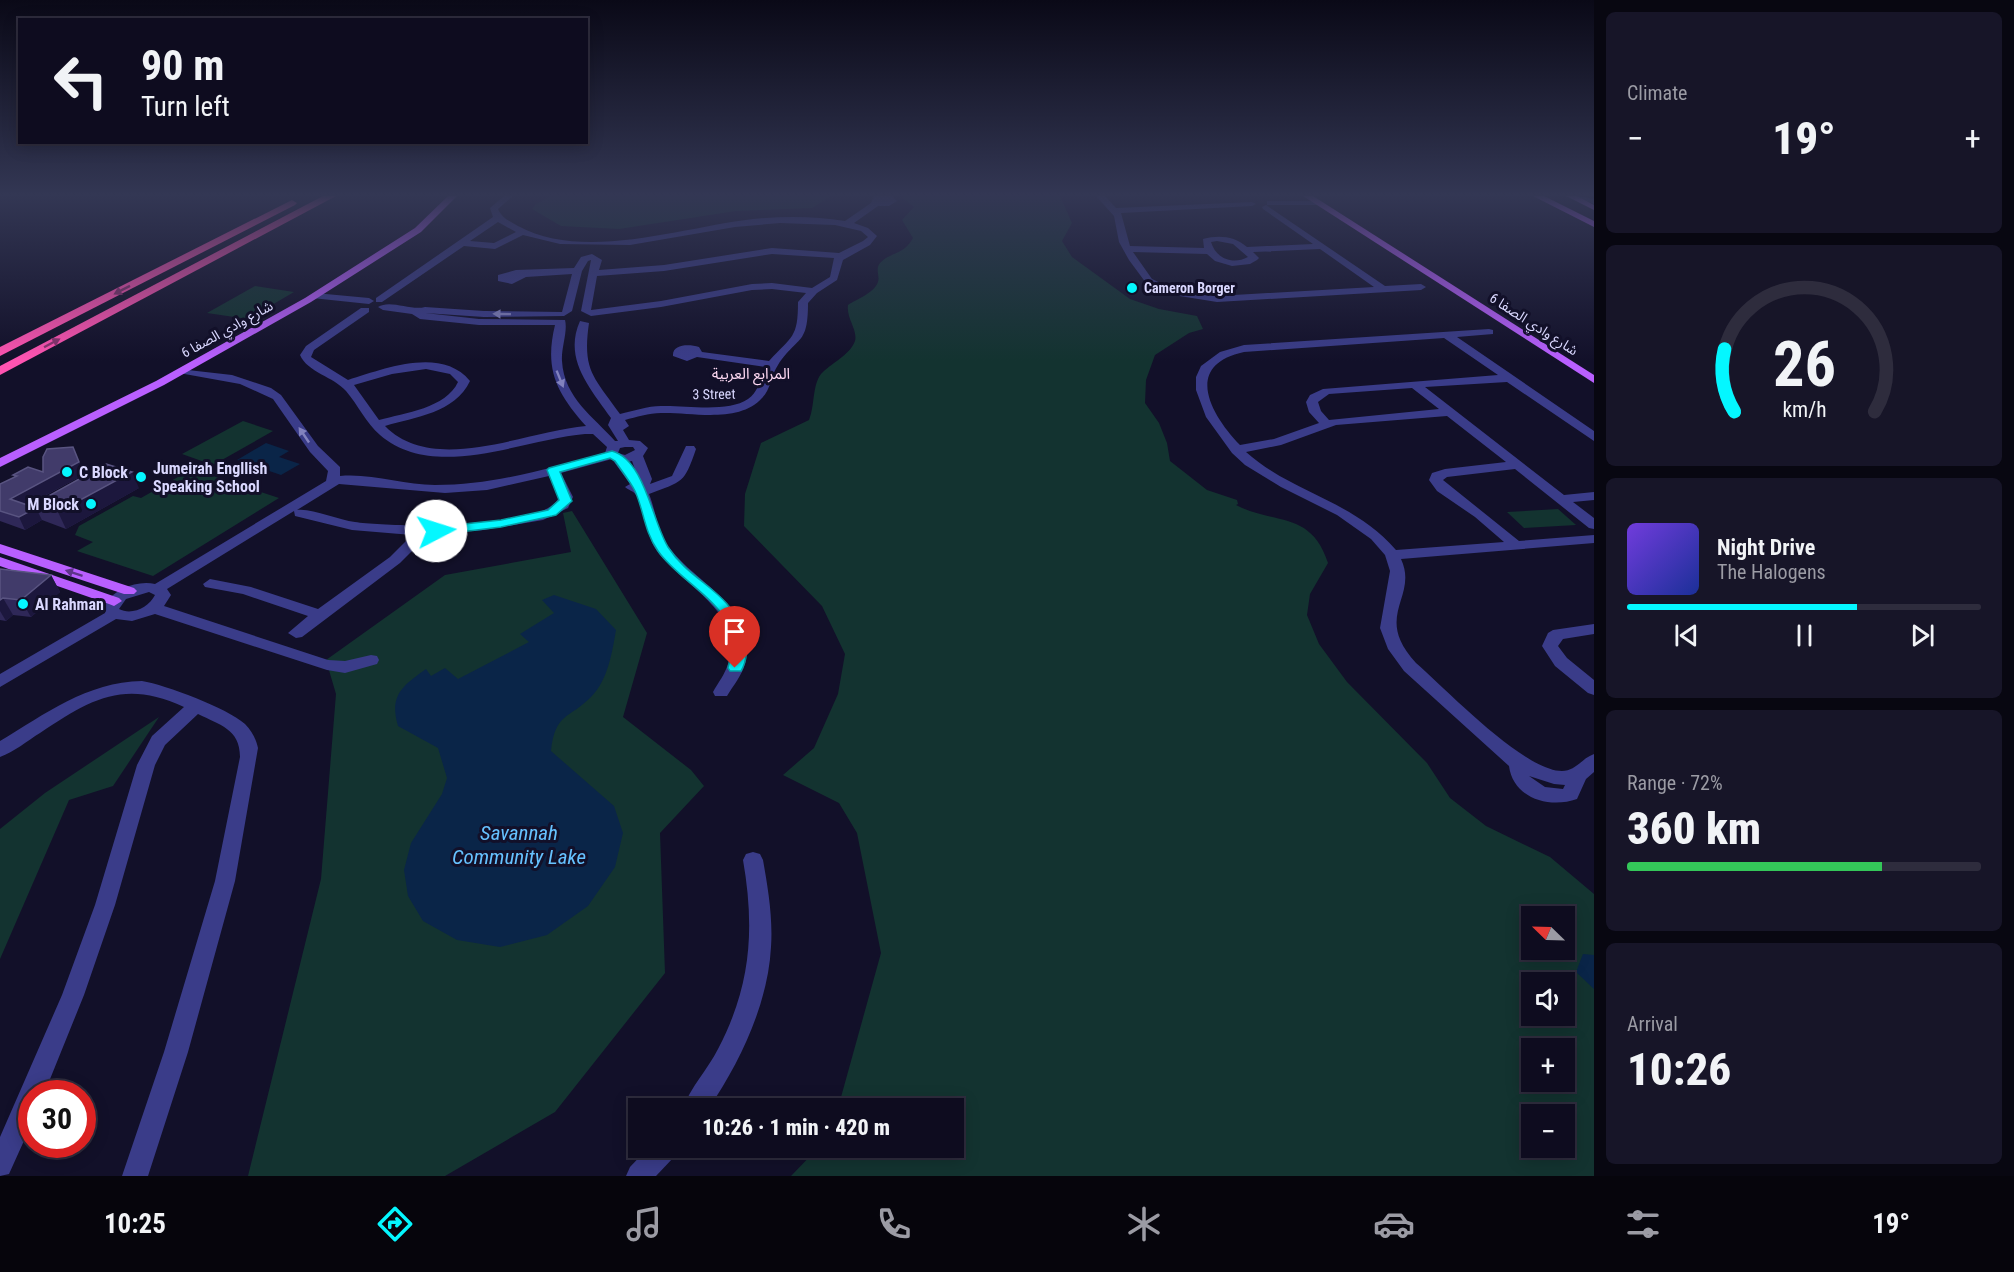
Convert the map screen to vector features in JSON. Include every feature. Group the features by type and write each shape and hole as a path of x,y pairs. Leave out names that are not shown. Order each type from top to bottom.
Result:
{"highway":[{"path":"0,352 198,251"},
{"path":"0,371 228,251"},
{"path":"0,385 214,266 236,251"}],"main road":[{"name":"شارع وادي الصفا 6","path":"0,463 183,371 319,299 388,251"},
{"name":"شارع وادي الصفا 6","path":"1388,251 1594,380"},
{"path":"0,549 129,591"},
{"path":"0,561 114,607"}],"street":[{"path":"451,251 365,304 310,348 305,355 309,361 346,384 391,438 420,449 446,452 483,450 572,431 597,430"},
{"path":"592,258 596,251"},
{"path":"592,273 653,270 772,251 841,256"},
{"path":"319,299 417,312 425,310 562,317 664,312 751,294 811,294 834,278 837,261 851,251"},
{"path":"1128,251 1154,285 1170,292 1204,299 1420,287"},
{"path":"1203,251 1208,251 1218,260 1232,262 1253,259 1254,256 1249,251"},
{"path":"1329,251 1383,289"},
{"path":"639,460 621,452 587,421 558,376 554,349 577,271 584,259 597,260 592,273 588,316 579,347 584,372 617,418 614,425 621,452 623,476 628,483 642,492"},
{"path":"521,274 577,271"},
{"name":"3 Street","path":"617,418 658,408 722,410 746,405 760,394 772,365 800,334 803,319 802,307 811,294"},
{"path":"1489,332 1257,346 1220,356 1208,364 1202,375 1200,386 1210,414 1236,450 1265,472 1349,515 1373,534 1393,555 1397,571 1396,592 1388,617 1388,630 1399,654 1410,667 1518,763 1521,780 1525,784 1538,792 1556,797 1570,794 1578,775 1594,761"},
{"path":"1447,334 1594,437"},
{"path":"697,354 772,365"},
{"path":"346,384 396,370 424,366 451,369 460,374 464,381 463,388 444,403 377,424"},
{"path":"183,371 237,380 270,392 292,417 314,449 335,470 332,481"},
{"path":"1327,424 1312,407 1314,398 1319,394 1336,390 1509,378"},
{"path":"1415,385 1594,525"},
{"path":"1236,450 1277,442 1327,424 1448,412"},
{"path":"572,431 587,421"},
{"path":"157,589 332,481 349,479 407,488 448,489 488,485 642,448 639,460 645,479 642,492 650,523 663,549 680,569 721,603 736,627 740,645 738,659 732,675 721,692"},
{"path":"642,492 680,476 690,449"},
{"path":"1516,545 1480,514 1442,488 1436,480 1445,473 1518,465"},
{"path":"300,513 360,528 423,531 475,527 528,519 552,513 566,501 553,470"},
{"path":"528,519 551,510 559,502 557,494 537,474"},
{"path":"1561,499 1594,496"},
{"path":"296,633 395,560 423,531"},
{"path":"1393,555 1594,538"},
{"path":"210,584 246,590 320,615"},
{"path":"0,681 114,607 129,591 144,588 157,589 163,594 162,599 154,608 128,616 114,607"},
{"path":"154,608 327,665 345,667 371,660"},
{"path":"1594,629 1559,634 1554,637 1550,646 1561,662 1594,689"},
{"path":"0,750 76,704 111,690 142,687 196,707 241,729 250,746 225,881 179,1040 135,1176"},
{"path":"38,1080 73,995 105,905 146,765 154,747 168,730 196,707"},
{"path":"701,1098 721,1067 739,1030 752,994 759,960 762,926 753,860"},
{"path":"0,1165 18,1125"},
{"path":"639,1176 656,1158"}],"green space":[{"path":"899,251 1068,251 1072,257 1130,299 1159,309 1197,316 1203,329 1189,333 1155,355 1146,380 1145,403 1159,423 1167,443 1170,461 1207,490 1237,500 1236,505 1290,522 1312,534 1321,546 1328,563 1310,594 1307,615 1319,644 1347,682 1427,763 1450,798 1486,826 1550,857 1594,894 1594,1176 791,1176 808,1158 964,1158 964,1098 841,1098 881,953 857,833 839,803 783,775 814,748 838,694 845,654 822,606 744,526 745,494 761,443 809,420 818,379 825,370 849,351 855,341 848,305 869,293 876,286 880,263"},
{"path":"255,286 294,292 248,319 207,313"},
{"path":"243,421 273,431 213,465 182,454"},
{"path":"192,469 279,498 153,576 77,551 93,542 75,535 79,526 133,496 141,498"},
{"path":"1558,509 1576,525 1524,528 1507,512"},
{"path":"572,511 647,633 623,717 691,770 704,786 660,833 665,973 555,1112 445,1176 248,1176 321,879 336,694 326,660 445,575 571,552 563,513"},
{"path":"159,717 113,786 69,800 0,959 0,829 45,793"}],"water":[{"path":"266,443 289,451 279,457 300,464 281,475 237,460"},
{"name":"Savannah Community Lake","path":"554,595 596,609 616,630 602,683 591,697 560,723 551,751 614,806 623,833 615,867 588,906 547,935 500,947 457,940 423,921 408,896 404,870 411,843 442,794 447,778 438,748 398,726 395,707 397,699 404,687 426,669 431,676 445,668 458,679 529,642 520,634 554,613 542,600"},
{"path":"1583,954 1594,955 1594,989 1576,972"}],"building":[{"path":"73,447 79,462 10,499 36,508 19,517 0,511 0,484 17,476 13,475 28,467 43,472 43,457 47,449"},
{"path":"106,464 132,472 58,512 34,504"},
{"path":"0,569 51,575 21,600 3,598 0,600"}],"place":[{"name":"Cameron Borger","path":"1132,288"},
{"name":"C Block","path":"67,472"},
{"name":"Jumeirah Engllish Speaking School","path":"141,477"},
{"name":"M Block","path":"91,504"},
{"name":"Al Rahman","path":"23,604"}],"district":[{"name":"المرابع العربية","path":"751,374"}],"route":[{"path":"436,531 528,519 552,513 566,501 553,470 612,455 619,458 642,492 650,523 663,549 680,569 721,603 732,619 740,645 735,668"}]}
